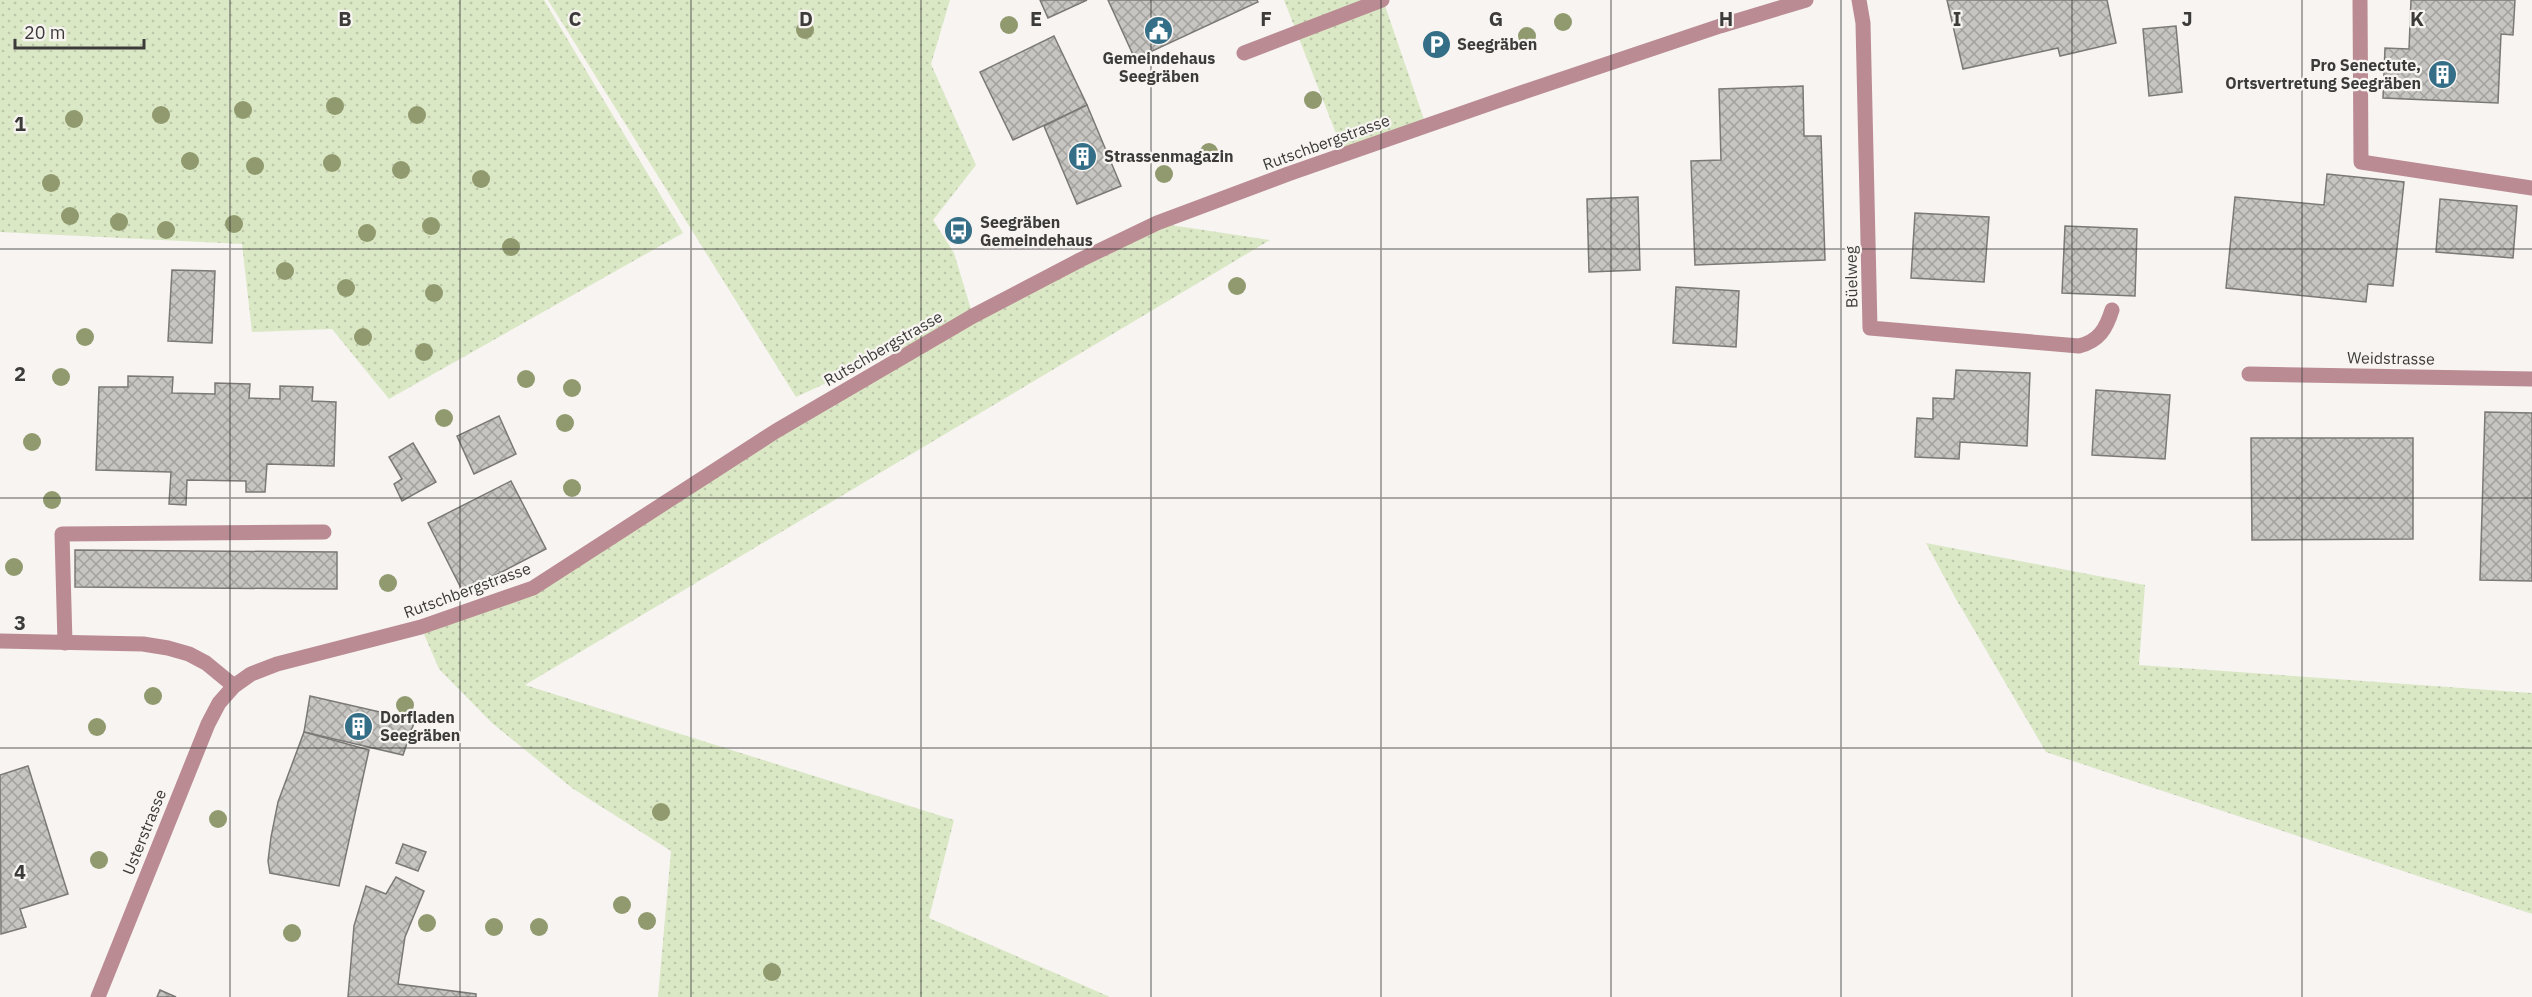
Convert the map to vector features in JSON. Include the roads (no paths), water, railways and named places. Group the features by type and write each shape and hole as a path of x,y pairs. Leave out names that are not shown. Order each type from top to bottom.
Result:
{"street":[{"path":"1244,53 1382,0"},
{"name":"Rutschbergstrasse","path":"234,686 251,674 277,664 421,627 533,588 776,431 952,328 1080,260 1157,223 1288,174 1503,99 1720,26 1806,0"},
{"name":"Büelweg","path":"1859,0 1863,23 1870,328 2079,346 2091,343 2101,334 2112,310"},
{"path":"2360,0 2361,162 2532,188"},
{"name":"Weidstrasse","path":"2249,374 2532,379"},
{"path":"65,643 62,534 324,532"},
{"path":"0,641 143,644 168,648 189,654 206,663 234,686"},
{"name":"Usterstrasse","path":"98,997 198,746 219,703 234,686"}],"place":[{"name":"Gemeindehaus Seegräben","path":"1159,30"},
{"name":"Seegräben","path":"1436,44"},
{"name":"Pro Senectute, Ortsvertretung Seegräben","path":"2442,74"},
{"name":"Strassenmagazin","path":"1083,156"},
{"name":"Seegräben Gemeindehaus","path":"959,231"},
{"name":"Dorfladen Seegräben","path":"359,726"}]}
